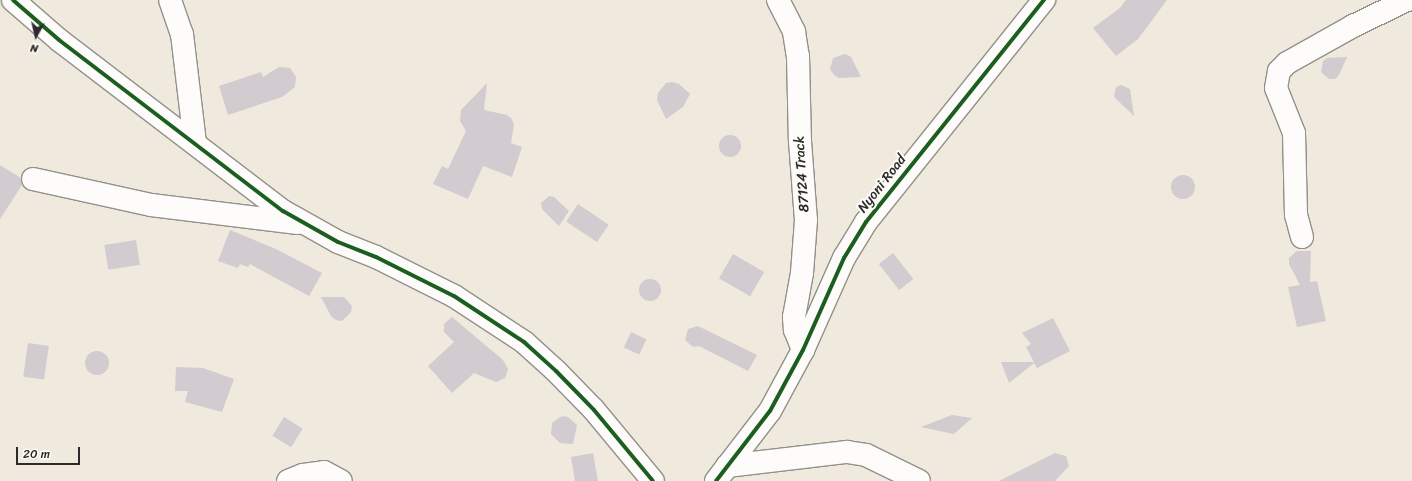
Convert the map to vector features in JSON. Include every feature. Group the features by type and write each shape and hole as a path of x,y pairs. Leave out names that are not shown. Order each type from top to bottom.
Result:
{"street":[{"path":"13,0 59,40 301,223 454,296 524,342 556,371 594,410 653,481"},
{"path":"170,0 182,34 195,143"},
{"name":"87124 Track","path":"778,0 794,32 798,56 799,135 806,220 802,273 794,317 795,330 803,350"},
{"name":"Nyoni Road","path":"722,474 770,411 803,350 844,258 866,222 1044,0"},
{"path":"1302,237 1296,215 1294,133 1276,88 1278,71 1287,63 1353,26 1407,0"},
{"path":"33,179 158,206 301,223"},
{"path":"722,474 847,452 866,455 919,481"},
{"path":"288,481 303,474 324,472 333,475 341,481"}],"building":[{"path":"1126,0 1167,0 1138,39 1116,56 1093,28 1120,8"},
{"path":"845,54 851,57 861,77 839,78 834,75 830,69 833,58"},
{"path":"1347,57 1339,75 1335,79 1329,79 1321,72 1323,61 1327,58"},
{"path":"279,67 290,68 296,77 295,87 282,97 228,115 219,86 261,72 263,77"},
{"path":"672,82 679,84 690,94 683,107 666,119 657,100 658,93 666,83"},
{"path":"487,83 484,110 507,115 511,118 514,124 511,143 522,147 512,177 483,166 468,199 433,184 442,166 448,169 466,131 460,121 461,110"},
{"path":"1121,85 1130,89 1134,116 1114,97 1116,87"},
{"path":"726,135 734,135 741,142 741,150 734,157 726,157 719,150 719,142"},
{"path":"0,165 21,178 22,185 0,219"},
{"path":"1183,175 1188,176 1194,182 1194,192 1188,198 1183,199 1178,198 1172,192 1171,187 1172,182 1178,176"},
{"path":"549,196 554,197 569,211 559,226 542,209 541,203"},
{"path":"578,204 609,225 597,242 566,221"},
{"path":"230,230 276,249 322,273 309,296 250,264 248,267 240,264 238,268 218,261"},
{"path":"136,240 140,265 108,270 104,245"},
{"path":"1297,251 1311,251 1310,282 1317,281 1326,321 1297,327 1288,287 1300,285 1289,264 1289,258"},
{"path":"893,253 913,279 899,290 879,264"},
{"path":"733,254 764,272 750,296 719,278"},
{"path":"650,279 658,282 661,290 658,298 650,301 642,298 639,290 642,282"},
{"path":"321,297 344,297 352,306 351,312 342,321 336,320 331,316"},
{"path":"452,317 503,360 508,369 505,378 496,382 474,373 452,393 428,366 454,342 444,332 444,324"},
{"path":"1053,318 1070,351 1037,368 1034,363 1009,383 1001,362 1034,362 1026,347 1031,344 1022,333"},
{"path":"698,326 757,355 748,371 699,346 693,347 685,340 688,329"},
{"path":"631,332 646,339 639,355 624,347"},
{"path":"28,343 49,346 44,380 23,377"},
{"path":"97,351 105,355 109,363 105,371 97,375 89,371 85,363 89,355"},
{"path":"176,367 203,368 234,379 222,412 185,402 188,391 175,391"},
{"path":"952,415 972,418 954,434 921,427"},
{"path":"562,416 568,417 577,425 573,444 560,443 551,434 552,423"},
{"path":"284,417 303,429 291,447 272,436"},
{"path":"593,453 598,481 575,481 571,457"},
{"path":"1055,453 1066,456 1069,466 1055,481 999,481"}],"cycle path":[{"path":"13,0 59,40 283,211 338,242 376,257 454,296 524,342 556,371 594,410 653,481"},
{"path":"716,481 770,411 803,350 844,258 866,222 1044,0"}]}
